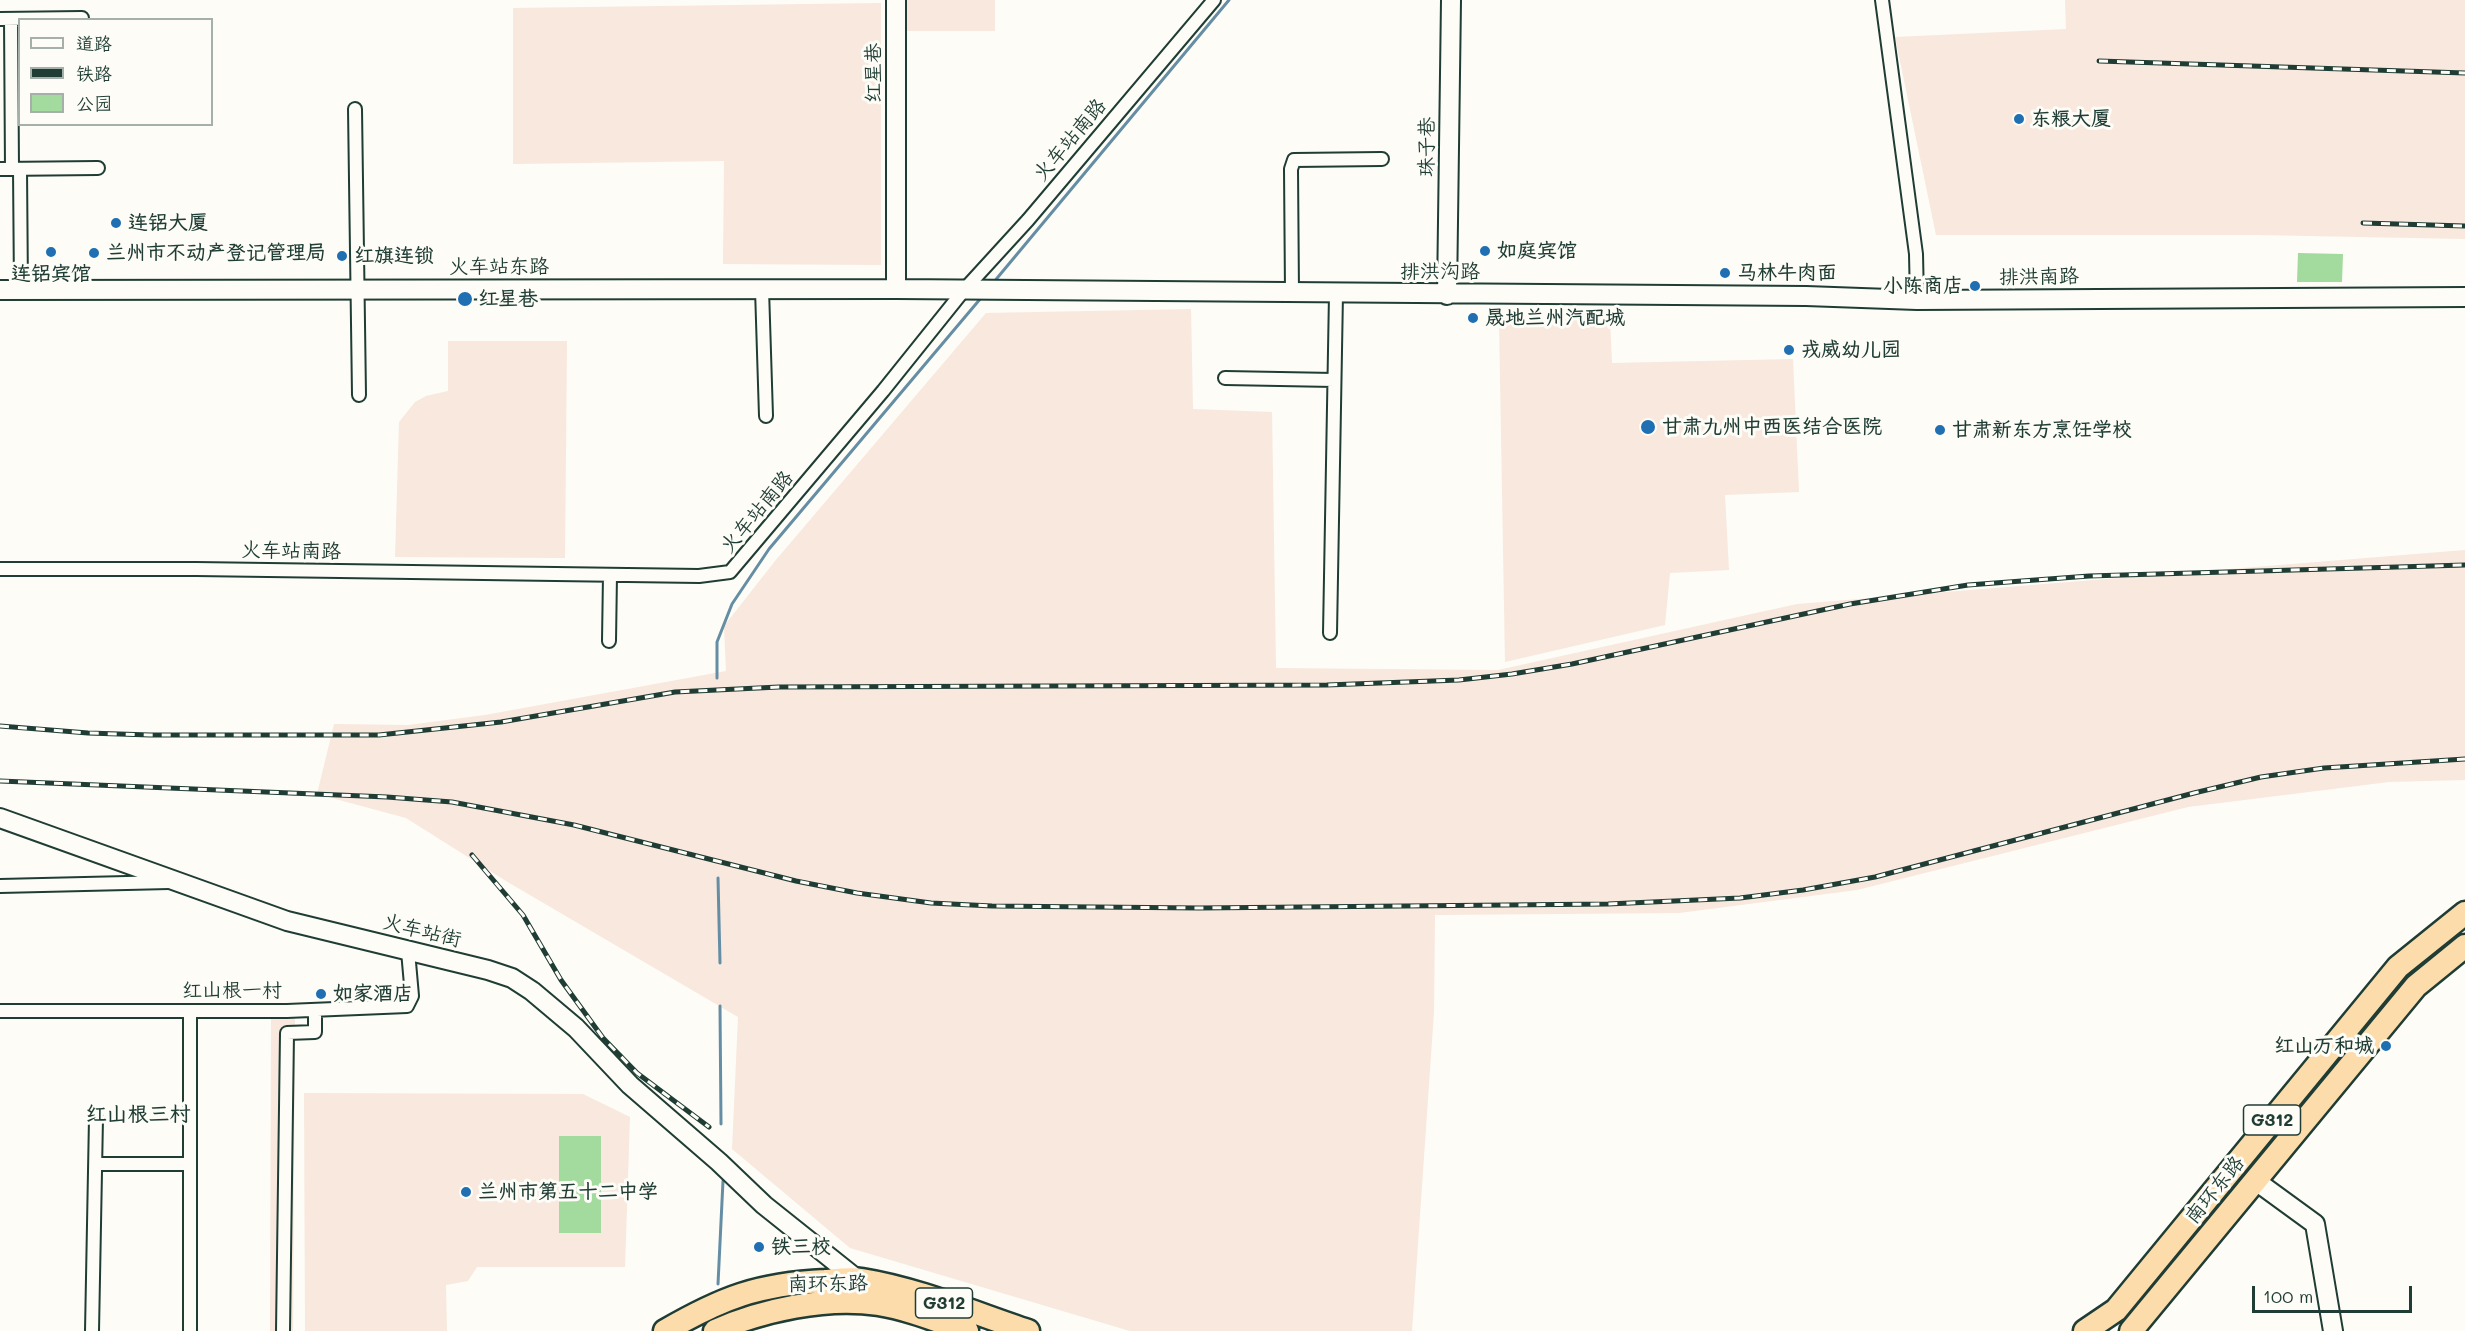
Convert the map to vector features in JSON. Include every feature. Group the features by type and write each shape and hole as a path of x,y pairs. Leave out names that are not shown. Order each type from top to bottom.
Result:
{"highway":[{"name":"南环东路","path":"2085,1331 2116,1310 2398,967 2465,914"},
{"name":"南环东路","path":"2131,1331 2416,986 2465,946"},
{"name":"南环东路","path":"665,1331 705,1308 749,1291 806,1282 859,1279 894,1287 1028,1331"},
{"name":"南环东路","path":"716,1331 751,1316 845,1302 877,1304 914,1312 967,1331"}],"main road":[{"name":"红星巷","path":"896,0 896,289"},
{"name":"珠子巷","path":"1447,295 1451,0"},
{"name":"火车站东路","path":"0,291 998,290"},
{"name":"排洪沟路","path":"998,290 1806,296 1917,300"},
{"name":"排洪南路","path":"1917,300 2465,297"},
{"name":"火车站街","path":"0,818 287,921 488,970 512,978 532,990 576,1028 630,1085 688,1134 764,1205 859,1279 877,1304"},
{"path":"2256,1181 2315,1224 2333,1331"}],"street":[{"name":"火车站南路","path":"0,569 196,569 719,576 730,572 1214,0"},
{"path":"1882,0 1916,254 1917,300"},
{"path":"5,19 11,169 21,290"},
{"path":"355,109 359,395"},
{"path":"1292,293 1291,169 1294,160 1382,159"},
{"path":"11,169 98,168"},
{"path":"762,289 766,416"},
{"path":"1330,633 1336,294"},
{"path":"1225,378 1334,380"},
{"path":"609,575 609,641"},
{"path":"0,886 180,882"},
{"name":"红山根一村","path":"0,1011 315,1010 407,1006 412,996 408,951"},
{"path":"283,1331 287,1033 315,1032 315,1010"},
{"path":"190,1011 190,1331"},
{"path":"92,1331 96,1118"},
{"path":"96,1164 189,1164"}],"shaded area":[{"path":"904,0 995,0 995,31 904,31"},
{"path":"2065,0 2465,0 2465,239 2258,235 1936,235 1895,37 2066,29"},
{"path":"881,3 881,265 723,264 724,161 513,164 513,8"},
{"path":"1191,309 1193,409 1272,412 1276,668 1498,670 1797,604 2465,550 2465,780 2389,782 2188,807 1857,890 1679,913 1435,915 1434,1012 1412,1331 1130,1331 850,1248 732,1149 738,1017 506,881 406,818 317,794 334,724 408,725 485,715 726,671 724,626 775,561 986,313"},
{"name":"甘肃九州中西医结合医院","path":"1610,318 1612,363 1793,359 1799,492 1725,495 1729,570 1670,573 1665,625 1505,662 1499,321"},
{"path":"448,341 567,341 565,558 395,557 399,422 415,402 426,396 448,391"},
{"path":"271,1019 295,1019 293,1331 270,1331"},
{"name":"兰州市第五十二中学","path":"304,1093 583,1094 630,1117 625,1267 477,1267 468,1281 446,1285 447,1331 305,1331"}],"green space":[{"path":"2298,253 2343,254 2342,282 2297,282"},
{"path":"559,1136 601,1136 601,1233 559,1233"}],"waterway":[{"path":"993,283 1229,0"},
{"path":"717,678 717,642 732,604 769,549 981,298"},
{"path":"718,878 720,963"},
{"path":"720,1006 721,1124"},
{"path":"718,1284 723,1181"}],"railway":[{"path":"2099,61 2465,73"},
{"path":"2363,223 2465,226"},
{"path":"0,726 150,735 379,735 501,722 675,692 779,687 1327,685 1459,680 1572,664 1850,604 1968,585 2089,576 2465,565"},
{"path":"0,781 387,797 452,802 574,825 796,881 857,893 931,903 992,906 1199,908 1608,904 1740,898 1875,877 2261,777 2324,768 2465,759"},
{"path":"472,855 523,915 561,980 603,1038 637,1073 709,1127"}],"place":[{"name":"东粮大厦","path":"2019,119"},
{"name":"连铝大厦","path":"116,223"},
{"name":"如庭宾馆","path":"1485,251"},
{"name":"连铝宾馆","path":"51,252"},
{"name":"兰州市不动产登记管理局","path":"94,253"},
{"name":"红旗连锁","path":"342,256"},
{"name":"马林牛肉面","path":"1725,273"},
{"name":"小陈商店","path":"1975,286"},
{"name":"红星巷","path":"465,299"},
{"name":"晟地兰州汽配城","path":"1473,318"},
{"name":"戎威幼儿园","path":"1789,350"},
{"name":"甘肃九州中西医结合医院","path":"1648,427"},
{"name":"甘肃新东方烹饪学校","path":"1940,430"},
{"name":"如家酒店","path":"321,994"},
{"name":"红山万和城","path":"2386,1046"},
{"name":"兰州市第五十二中学","path":"466,1192"},
{"name":"铁三校","path":"759,1247"}],"district":[{"name":"红山根三村","path":"138,1115"}]}
